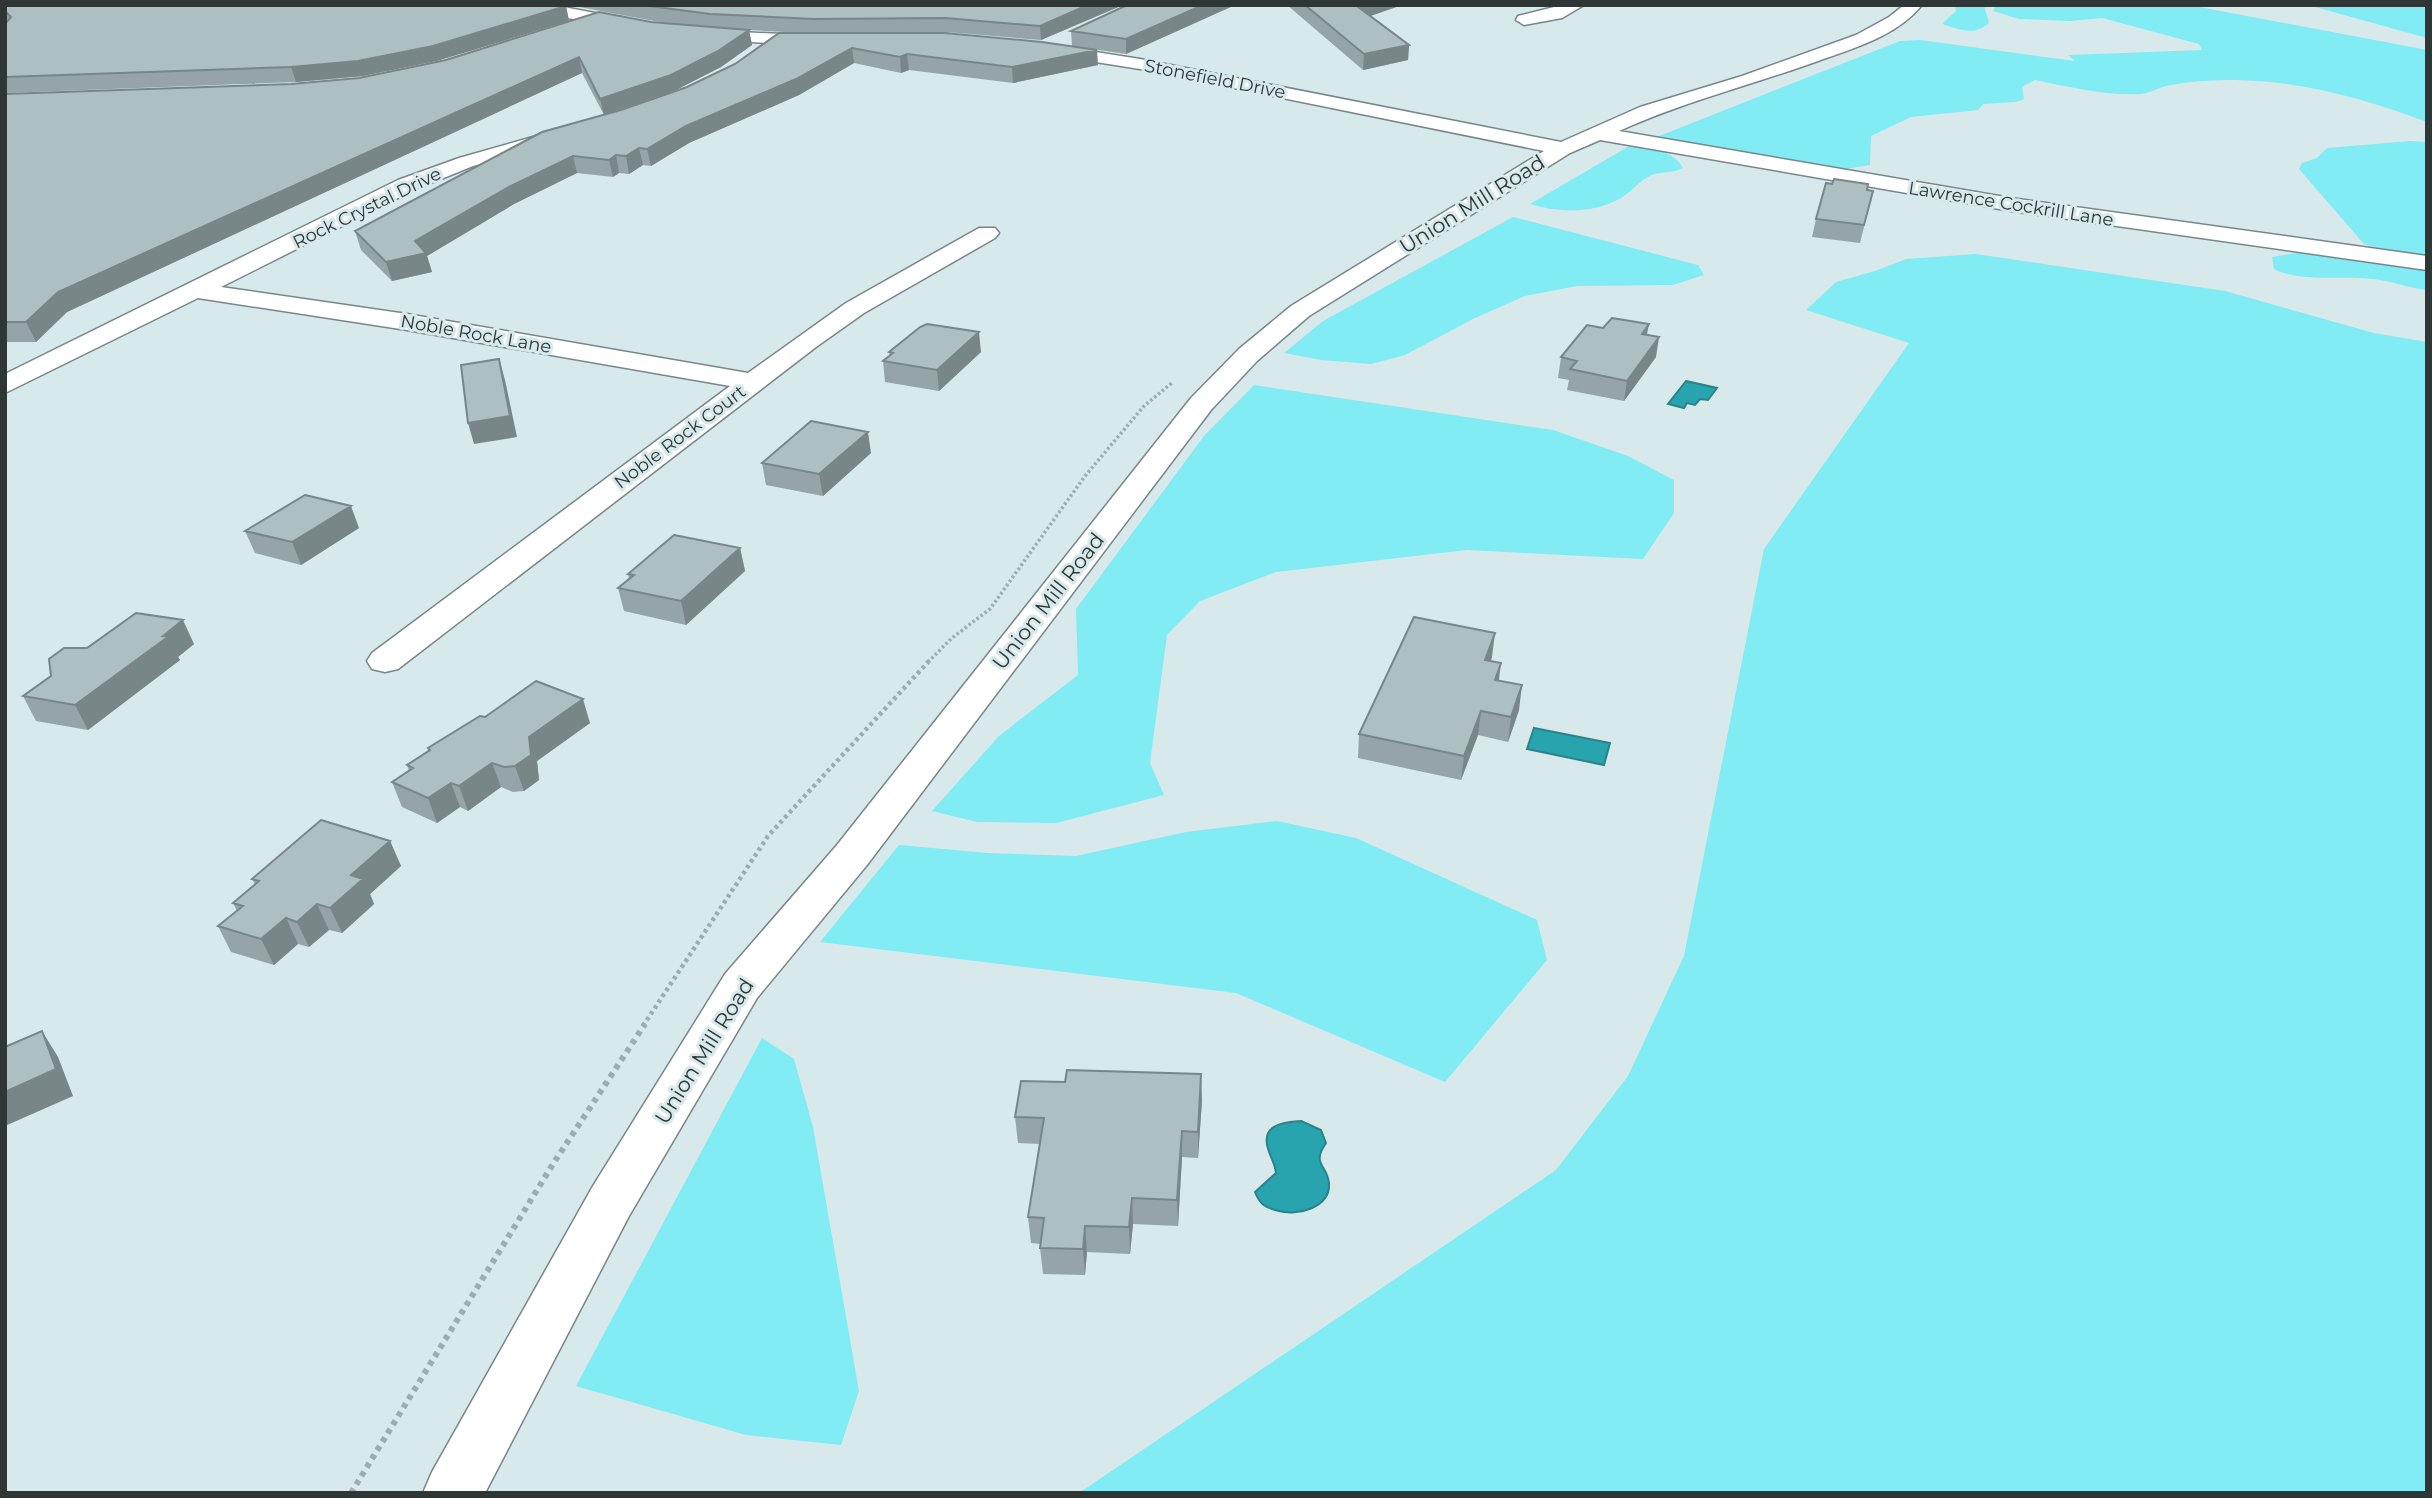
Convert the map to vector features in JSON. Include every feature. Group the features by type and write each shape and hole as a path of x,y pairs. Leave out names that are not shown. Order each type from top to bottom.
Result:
{"street":[{"path":"525,5 654,29"},
{"path":"1524,20 1556,14 1576,5"},
{"name":"Union Mill Road","path":"453,1493 611,1201 741,986 852,855 1201,404 1248,355 1300,311 1554,154 1647,111 1762,75 1862,38 1895,21 1914,5"},
{"path":"561,32 634,9"},
{"path":"677,32 775,40 840,41"},
{"name":"Stonefield Drive","path":"1069,38 1033,51 1136,76 1554,154"},
{"path":"747,60 775,40"},
{"name":"Rock Crystal Drive","path":"5,385 406,185 477,159 580,130"},
{"name":"Lawrence Cockrill Lane","path":"1597,133 1910,189 2174,229 2427,263"},
{"name":"Noble Rock Court","path":"385,661 753,382 855,309 987,233"},
{"name":"Noble Rock Lane","path":"198,291 407,322 753,382"}],"shaded area":[{"path":"1955,5 1984,5 1989,23 1973,31 1944,25 1956,11"},
{"path":"1996,5 2189,5 2427,50 2427,122 2333,93 2260,81 2203,81 2167,86 2145,93 2115,94 2035,80 2022,87 2024,99 2016,102 1983,104 1978,110 1911,117 1871,136 1870,165 1840,170 1654,138 1900,41 1920,40 2075,61 2068,55 2202,50 2199,44 2102,18 2071,21 2019,19 1993,11"},
{"path":"2308,5 2427,5 2427,38"},
{"path":"2427,142 2427,258 2389,252 2364,244 2299,169 2302,163 2317,158 2327,148"},
{"path":"1631,145 1667,154 1683,168 1652,175 1621,198 1599,207 1564,210 1530,204"},
{"path":"1513,217 1698,265 1704,275 1673,285 1577,286 1525,296 1475,318 1405,355 1371,364 1321,360 1284,353 1323,321"},
{"path":"2302,252 2427,268 2427,290 2373,279 2297,276 2274,269 2272,257"},
{"path":"1976,254 2225,291 2374,333 2427,342 2427,1493 1079,1493 1556,1170 1628,1076 1684,956 1764,549 1909,343 1806,310 1836,282 1906,259"},
{"path":"1686,381 1717,388 1708,400 1700,399 1695,405 1687,403 1684,408 1668,404"},
{"path":"1254,385 1553,430 1628,456 1674,480 1674,513 1643,559 1467,550 1276,572 1200,601 1167,635 1150,763 1164,795 1056,823 977,822 932,811 999,736 1078,675 1076,609 1204,436"},
{"path":"1534,728 1610,743 1604,765 1527,749"},
{"path":"1277,821 1356,838 1537,920 1547,960 1445,1082 1236,993 820,942 899,845 988,853 1076,856 1186,832"},
{"path":"762,1038 794,1059 813,1127 859,1391 841,1445 746,1435 576,1386"},
{"path":"1301,1121 1321,1130 1326,1143 1320,1160 1328,1177 1328,1192 1319,1204 1303,1211 1270,1209 1261,1203 1255,1192 1276,1173 1267,1136 1280,1124"}],"building":[{"path":"5,5 566,6 433,46 358,61 291,67 5,77 5,24 11,17 5,11"},
{"path":"642,5 1088,5 1040,26 945,18 814,19 710,14"},
{"path":"1127,5 1203,5 1126,39 1071,31"},
{"path":"1305,5 1360,5 1357,6 1409,45 1364,54"},
{"path":"599,12 651,22 749,30 718,51 671,75 600,99 579,57 58,292 26,322 5,322 5,94 291,84 359,78 446,60"},
{"path":"779,33 944,33 1097,50 1012,67 907,54 900,57 852,48 796,79 686,126 647,149 639,148 626,156 616,155 609,160 573,156 509,187 415,241 426,253 386,262 355,231 542,132 621,110 687,87 735,64"},
{"path":"1834,179 1868,184 1867,190 1873,191 1864,225 1816,219 1826,183 1832,184"},
{"path":"1612,318 1649,324 1642,334 1659,337 1627,381 1570,369 1577,361 1561,357 1587,325 1603,328"},
{"path":"927,324 979,332 937,370 883,361 893,353 889,352"},
{"path":"499,359 510,416 468,423 461,365"},
{"path":"811,421 868,432 819,474 762,463"},
{"path":"305,495 351,506 292,542 245,531"},
{"path":"674,535 740,548 681,601 618,588 634,575 628,574"},
{"path":"136,613 183,620 163,636 169,636 75,705 23,696 51,676 49,659 64,648 87,648"},
{"path":"1414,617 1495,633 1485,660 1501,663 1495,680 1522,685 1511,717 1481,711 1464,756 1359,734"},
{"path":"536,681 583,699 529,737 531,755 515,766 504,767 492,763 459,786 451,783 428,798 392,782 413,768 407,765 430,750 428,748 480,716 485,717"},
{"path":"321,820 390,841 351,875 363,879 330,908 317,904 297,922 286,918 261,939 218,926 243,906 233,903 259,881 252,879"},
{"path":"42,1031 56,1069 5,1092 5,1047"},
{"path":"1067,1070 1201,1074 1198,1132 1182,1131 1177,1200 1132,1198 1129,1227 1085,1226 1083,1249 1040,1248 1044,1218 1028,1217 1044,1118 1015,1117 1021,1081 1065,1082"}]}
